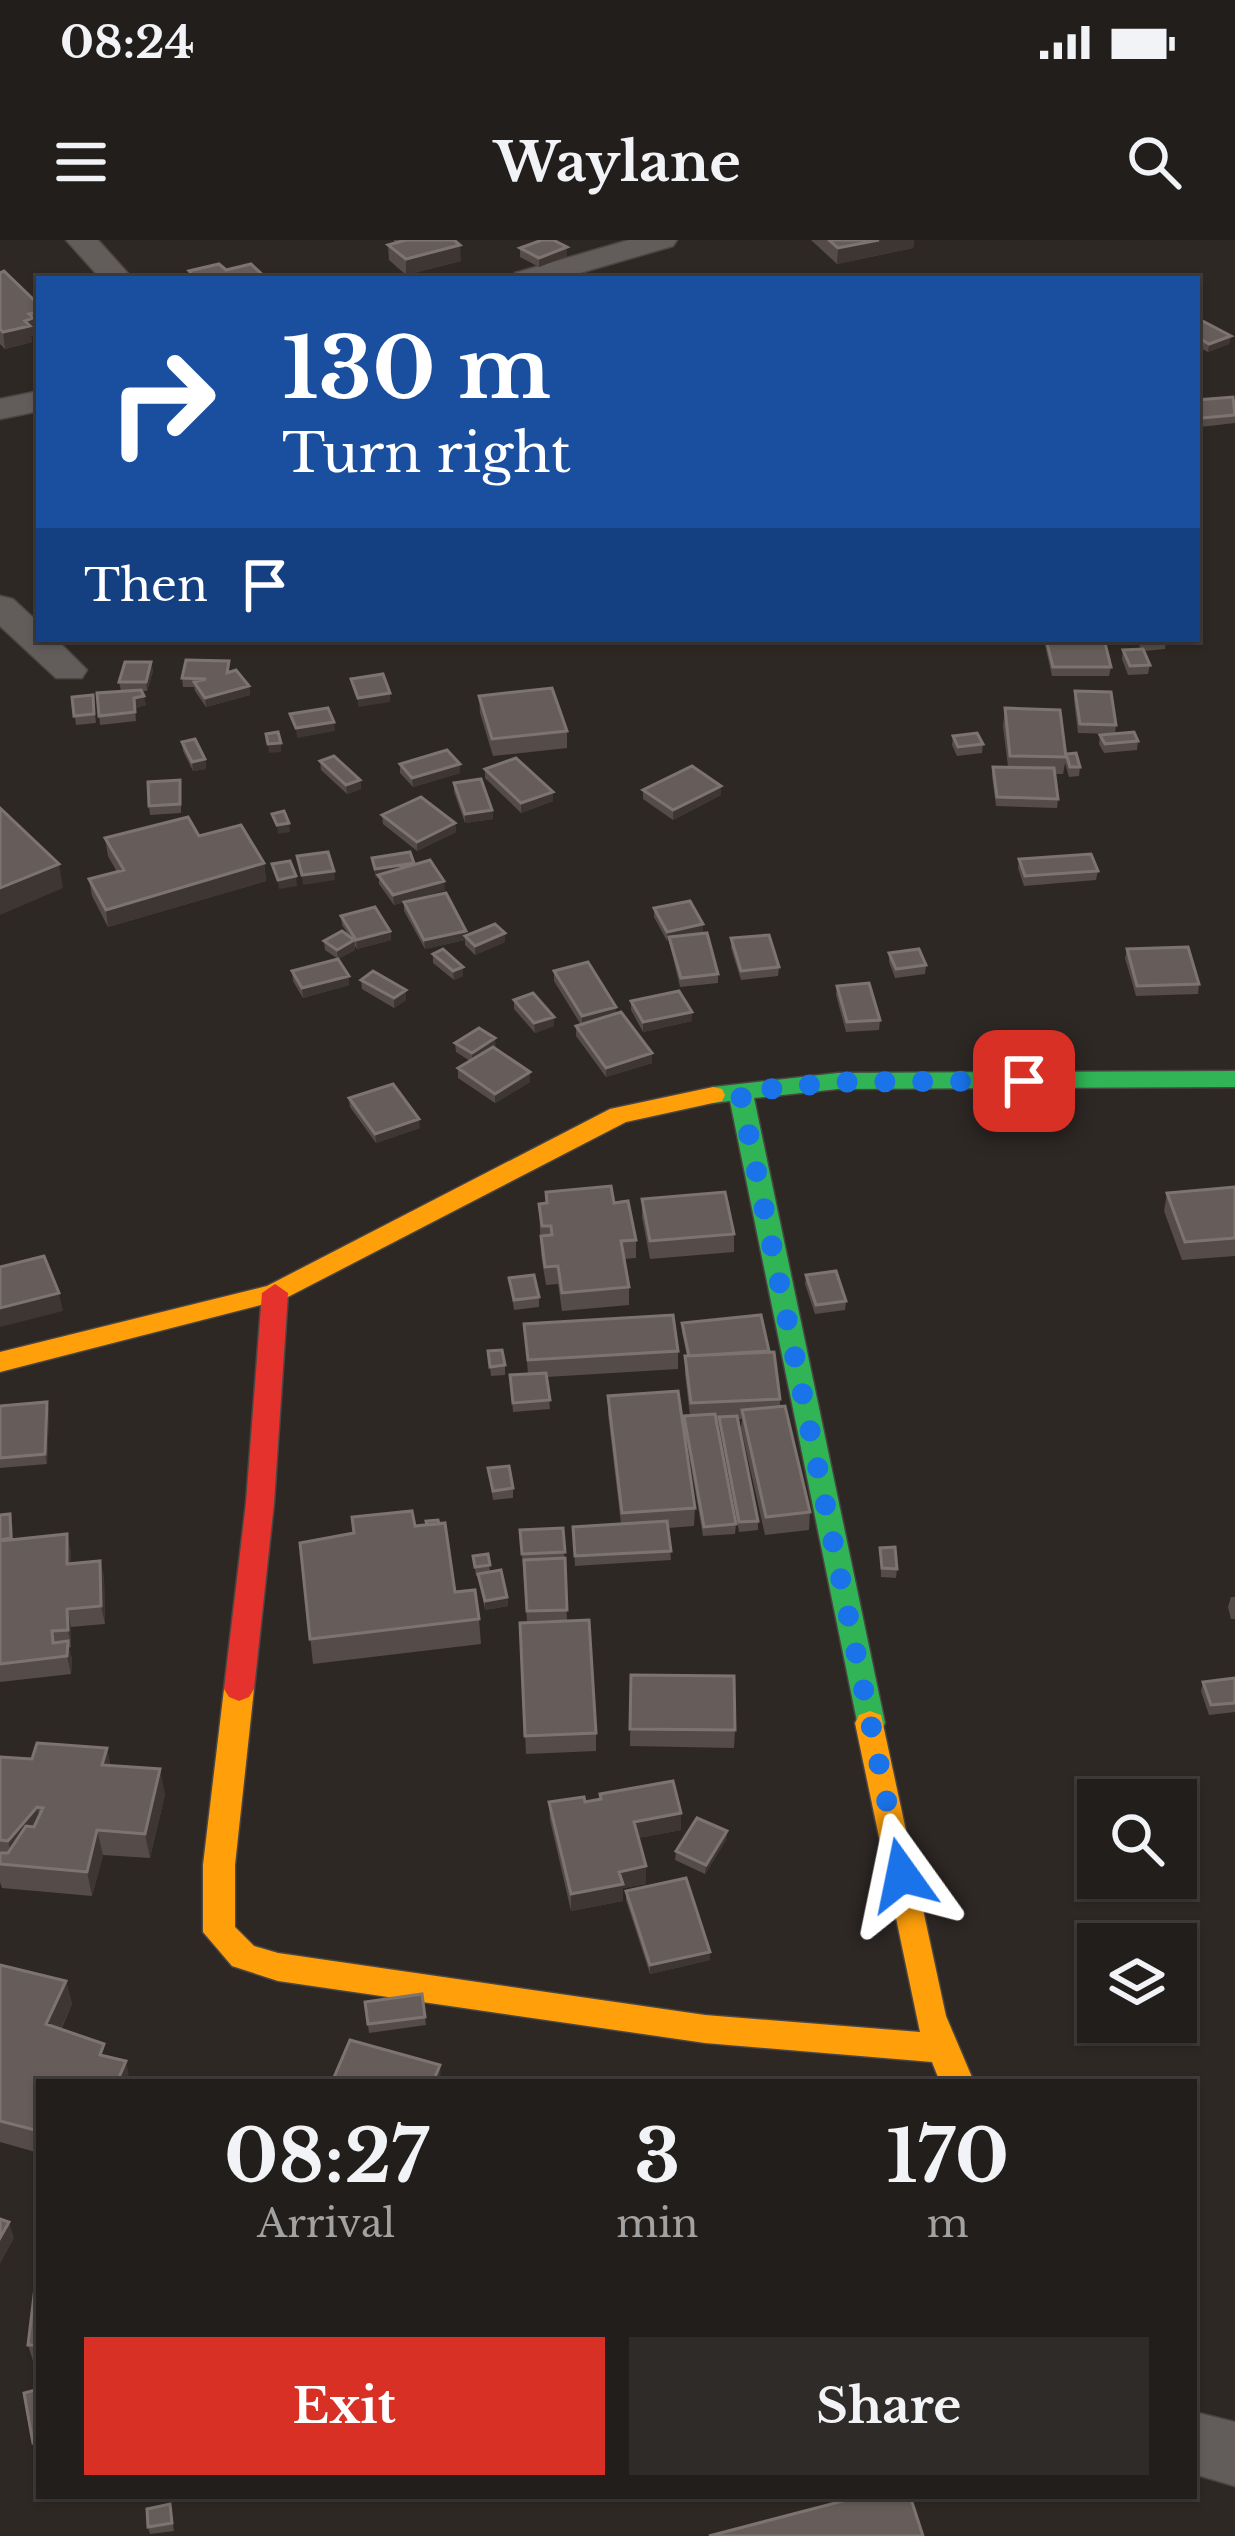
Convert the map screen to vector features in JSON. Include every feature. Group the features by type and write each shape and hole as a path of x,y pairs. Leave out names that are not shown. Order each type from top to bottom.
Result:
{"street":[{"path":"81,240 115,276"},
{"path":"536,276 662,240"},
{"path":"0,409 36,402"},
{"path":"0,607 36,640"},
{"path":"38,642 69,670"},
{"path":"0,1362 275,1293 619,1114 693,1097 838,1082 1235,1079"},
{"path":"740,1092 930,2016 956,2079"},
{"path":"275,1293 260,1503 219,1865 220,1932 244,1956 323,1975 705,2029 942,2048"},
{"path":"1197,2444 1235,2454"}],"building":[{"path":"406,240 454,240 460,245 406,259 388,245"},
{"path":"542,240 567,247 539,258 520,248"},
{"path":"829,240 879,240 838,248"},
{"path":"251,264 264,276 193,276 189,271"},
{"path":"4,271 36,302 36,313 29,314 33,318 25,321 30,326 0,329 0,273"},
{"path":"1200,320 1231,336 1209,344 1200,339"},
{"path":"1233,397 1235,415 1202,418 1200,400"},
{"path":"1047,642 1105,642 1111,667 1053,667"},
{"path":"1143,649 1150,665 1130,666 1123,650"},
{"path":"186,660 229,661 227,673 236,670 249,686 205,698 194,682 206,679 182,678"},
{"path":"125,662 151,662 146,682 119,682"},
{"path":"383,674 390,693 358,698 351,679"},
{"path":"552,688 567,731 492,739 479,696"},
{"path":"141,690 144,696 134,698 135,712 99,716 97,693"},
{"path":"1075,691 1111,692 1116,725 1080,724"},
{"path":"93,695 94,714 74,716 72,697"},
{"path":"328,708 334,722 296,728 290,714"},
{"path":"1005,708 1060,710 1066,757 1010,756"},
{"path":"278,732 281,743 268,744 266,734"},
{"path":"1134,732 1138,741 1105,744 1100,735"},
{"path":"977,733 983,744 958,747 953,736"},
{"path":"195,739 205,759 192,762 182,742"},
{"path":"447,750 460,764 412,778 400,764"},
{"path":"1076,753 1080,767 1070,767 1066,754"},
{"path":"334,756 360,780 346,785 320,761"},
{"path":"516,758 553,792 521,803 485,769"},
{"path":"692,766 721,786 673,810 643,790"},
{"path":"993,767 1054,768 1058,799 997,797"},
{"path":"481,779 492,810 465,814 454,783"},
{"path":"180,780 180,804 149,806 148,782"},
{"path":"421,797 455,823 417,842 382,815"},
{"path":"0,808 59,864 0,888"},
{"path":"284,811 289,823 277,825 272,814"},
{"path":"188,817 199,836 241,825 264,863 106,910 89,879 124,870 105,838"},
{"path":"328,852 334,871 302,875 297,856"},
{"path":"410,852 414,863 375,869 372,858"},
{"path":"1091,854 1098,871 1025,876 1019,859"},
{"path":"430,860 444,881 393,895 378,875"},
{"path":"290,861 296,876 278,880 272,864"},
{"path":"446,893 466,931 424,940 404,902"},
{"path":"690,901 703,924 667,932 654,908"},
{"path":"375,907 390,931 356,940 341,916"},
{"path":"495,924 505,933 475,946 465,936"},
{"path":"342,931 354,940 337,950 324,941"},
{"path":"707,933 718,974 681,978 669,937"},
{"path":"769,935 779,967 741,971 731,938"},
{"path":"1188,947 1199,984 1137,986 1127,949"},
{"path":"443,949 463,967 453,971 433,954"},
{"path":"919,949 926,965 896,969 889,953"},
{"path":"338,959 349,976 302,988 292,971"},
{"path":"588,962 616,1007 582,1016 554,971"},
{"path":"373,971 406,990 394,998 361,980"},
{"path":"869,983 880,1020 847,1022 837,986"},
{"path":"679,991 692,1012 643,1022 631,1001"},
{"path":"533,993 554,1017 534,1023 514,1000"},
{"path":"621,1012 652,1053 606,1068 576,1026"},
{"path":"479,1028 495,1038 472,1053 455,1043"},
{"path":"493,1047 530,1072 495,1094 458,1068"},
{"path":"393,1084 419,1119 375,1134 349,1098"},
{"path":"611,1186 614,1203 628,1201 636,1240 621,1241 629,1287 562,1293 558,1266 545,1267 541,1236 552,1235 551,1226 542,1226 539,1204 547,1203 546,1192"},
{"path":"1235,1187 1235,1238 1185,1242 1167,1193"},
{"path":"725,1192 734,1234 650,1241 642,1199"},
{"path":"44,1256 59,1293 0,1308 0,1267"},
{"path":"836,1271 846,1301 816,1305 806,1275"},
{"path":"534,1275 539,1297 514,1300 509,1278"},
{"path":"673,1315 678,1351 528,1360 524,1324"},
{"path":"761,1315 769,1351 689,1356 682,1323"},
{"path":"502,1350 505,1365 490,1367 488,1351"},
{"path":"774,1352 780,1399 691,1403 685,1356"},
{"path":"546,1373 550,1400 513,1403 510,1375"},
{"path":"678,1391 695,1508 622,1513 608,1396"},
{"path":"47,1402 45,1454 0,1458 0,1406"},
{"path":"785,1406 810,1512 766,1517 742,1410"},
{"path":"715,1414 736,1524 704,1527 684,1416"},
{"path":"737,1416 758,1521 739,1522 719,1417"},
{"path":"509,1466 513,1488 493,1491 488,1468"},
{"path":"412,1511 415,1526 445,1523 455,1592 475,1590 479,1619 310,1639 300,1543 354,1533 352,1517"},
{"path":"10,1514 11,1538 0,1540 0,1515"},
{"path":"667,1521 671,1551 575,1556 573,1527"},
{"path":"563,1528 565,1552 522,1554 520,1530"},
{"path":"67,1534 67,1564 100,1561 101,1606 67,1609 68,1630 52,1631 53,1643 68,1641 67,1656 0,1664 0,1541"},
{"path":"895,1547 897,1569 882,1568 880,1548"},
{"path":"488,1554 490,1565 475,1567 473,1556"},
{"path":"565,1558 567,1610 527,1611 524,1560"},
{"path":"501,1570 507,1597 485,1601 478,1574"},
{"path":"589,1620 596,1733 525,1736 520,1623"},
{"path":"631,1675 734,1676 735,1730 630,1729"},
{"path":"1235,1678 1235,1703 1211,1705 1203,1682"},
{"path":"37,1743 107,1748 102,1765 160,1769 145,1834 97,1830 87,1872 0,1864 0,1853 8,1853 26,1826 34,1827 43,1808 37,1807 8,1841 0,1840 0,1757 32,1759"},
{"path":"673,1781 681,1813 634,1822 646,1866 619,1872 623,1884 571,1894 549,1802 584,1797 585,1802 601,1799 600,1794"},
{"path":"697,1818 727,1831 706,1865 676,1851"},
{"path":"686,1878 710,1952 650,1965 626,1891"},
{"path":"0,1965 66,1981 46,2024 104,2044 100,2055 126,2061 118,2079 36,2079 36,2130 0,2121"},
{"path":"422,1994 425,2017 368,2024 365,2002"},
{"path":"350,2040 440,2065 434,2079 333,2079"},
{"path":"36,2279 36,2345 28,2345"},
{"path":"36,2390 36,2442 33,2443 24,2393"},
{"path":"851,2499 911,2499 923,2536 709,2536"},
{"path":"170,2504 172,2523 148,2527 147,2509"}],"traffic: fast":[{"path":"713,1095 838,1081 1235,1079"},
{"path":"740,1092 870,1723"}],"traffic: slow":[{"path":"0,1362 275,1293 619,1115 713,1095"},
{"path":"239,1689 219,1865 219,1932 243,1956 278,1967 705,2029 942,2048"},
{"path":"870,1723 930,2016 956,2079"}],"traffic: jam":[{"path":"239,1689 260,1503 275,1293"}],"route":[{"path":"902,1875 740,1092 838,1082 1024,1081"}]}
